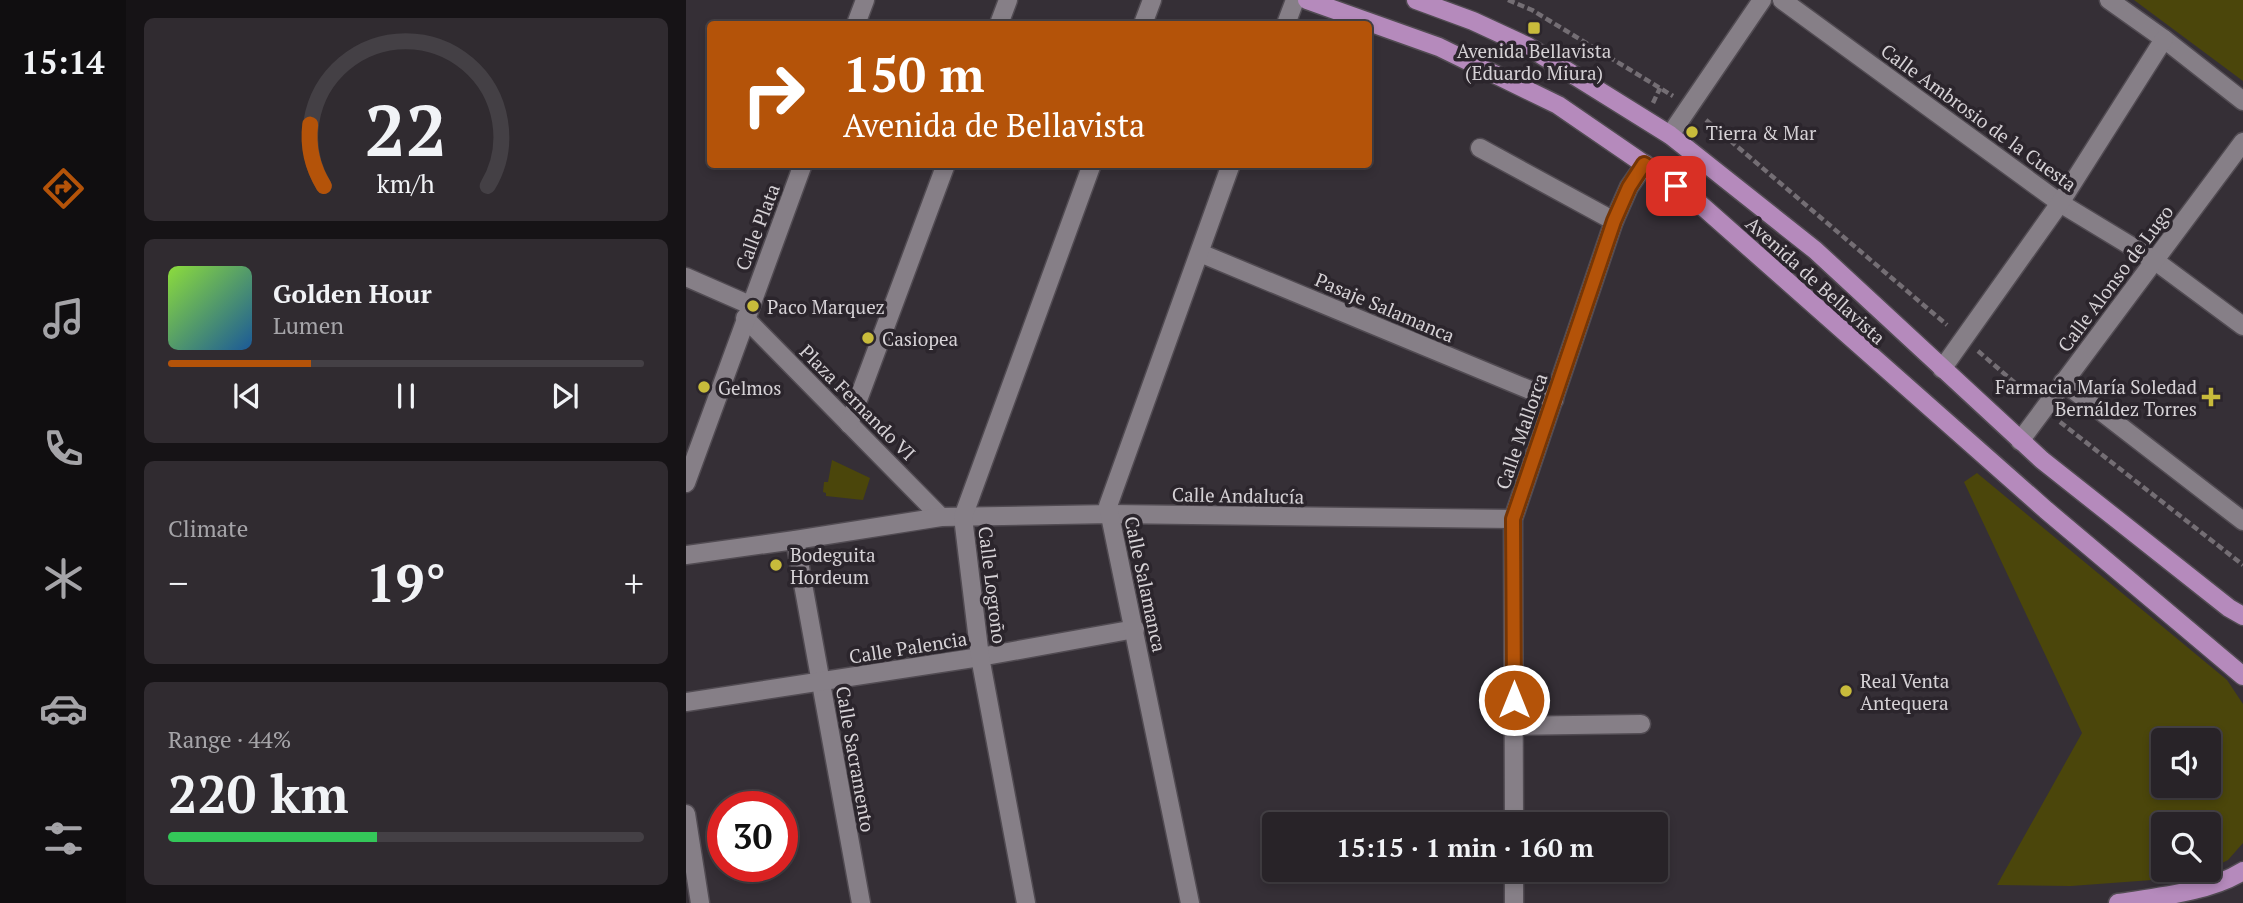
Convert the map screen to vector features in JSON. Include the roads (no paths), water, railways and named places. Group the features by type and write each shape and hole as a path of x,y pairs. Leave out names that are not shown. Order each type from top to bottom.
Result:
{"main road":[{"name":"Avenida de Bellavista","path":"1307,0 1366,21"},
{"name":"Avenida de Bellavista","path":"1416,0 1474,21 1527,46 1670,135 1815,250 2020,441 2105,511 2229,608 2243,616"},
{"name":"Avenida de Bellavista","path":"1372,23 1439,47 1558,106 1692,197 2046,510 2243,677"},
{"path":"2118,903 2164,896 2228,880 2243,871"}],"street":[{"path":"857,21 865,0"},
{"path":"1000,21 1008,0"},
{"path":"1146,21 1152,0"},
{"path":"1287,21 1295,0"},
{"path":"1670,135 1762,0"},
{"name":"Calle Ambrosio de la Cuesta","path":"1783,0 2060,203 2154,260 2243,326"},
{"path":"2109,0 2243,101"},
{"path":"1942,369 2060,203 2164,39"},
{"name":"Calle Alonso de Lugo","path":"2020,441 2243,142"},
{"path":"1480,148 1614,221"},
{"name":"Calle Mallorca","path":"1514,812 1513,519 1614,221 1629,187 1644,164"},
{"name":"Calle Plata","path":"748,311 802,168"},
{"path":"849,424 945,168"},
{"name":"Calle Logroño","path":"1026,903 981,657 963,517 1091,168"},
{"name":"Calle Salamanca","path":"1189,903 1108,506 1230,168"},
{"name":"Pasaje Salamanca","path":"1200,253 1554,400"},
{"path":"686,277 748,311 687,478"},
{"name":"Plaza Fernando VI","path":"748,311 849,424 941,517"},
{"path":"2063,382 2243,521"},
{"name":"Calle Andalucía","path":"963,517 1111,514 1513,519"},
{"path":"686,555 941,517 963,517"},
{"name":"Calle Sacramento","path":"795,540 861,903"},
{"name":"Calle Palencia","path":"686,702 981,657 1135,629"},
{"path":"1514,726 1641,724"},
{"path":"686,814 700,903"},
{"path":"1514,882 1514,903"}],"place":[{"name":"Avenida Bellavista (Eduardo Miura)","path":"1534,28"},
{"name":"Tierra & Mar","path":"1692,132"},
{"name":"Paco Marquez","path":"753,306"},
{"name":"Casiopea","path":"868,338"},
{"name":"Gelmos","path":"704,387"},
{"name":"Farmacia María Soledad Bernáldez Torres","path":"2211,397"},
{"name":"Bodeguita Hordeum","path":"776,565"},
{"name":"Real Venta Antequera","path":"1846,691"}]}
